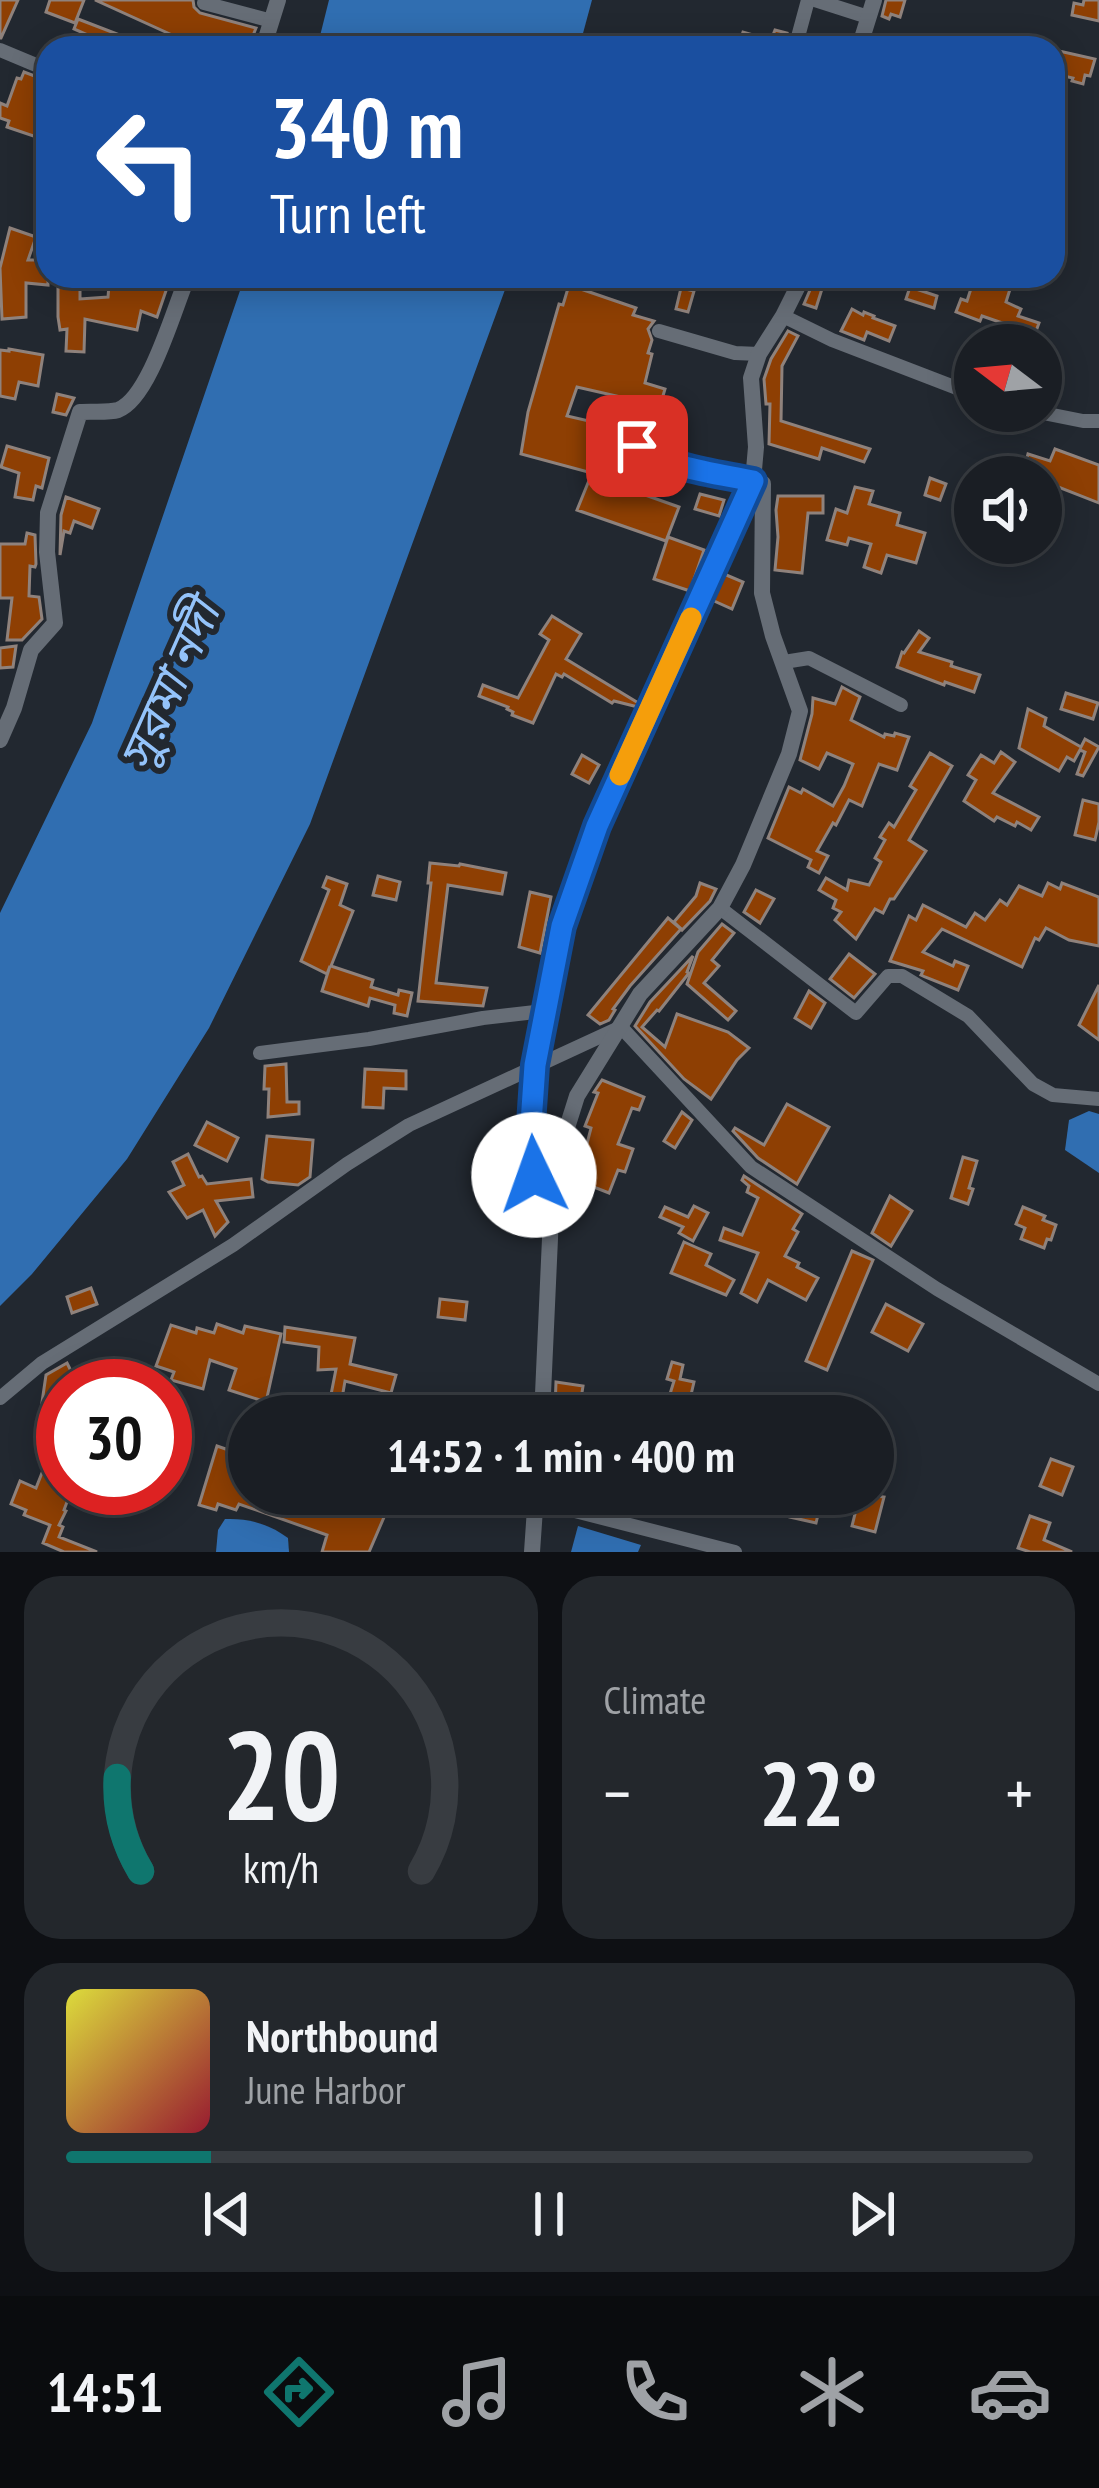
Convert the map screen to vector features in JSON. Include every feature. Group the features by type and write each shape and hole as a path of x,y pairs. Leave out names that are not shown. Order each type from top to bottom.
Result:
{"street":[{"path":"266,36 278,0"},
{"path":"800,36 812,0 871,8"},
{"path":"204,3 272,21"},
{"path":"0,50 36,65"},
{"path":"0,740 31,650 55,622 46,552 48,513 80,412 117,410 136,397 154,367 184,288"},
{"path":"550,1214 534,1175 530,1138 535,1065 562,926 597,826 753,481 756,446 751,378 759,354 797,288"},
{"path":"783,316 954,387"},
{"path":"659,332 735,353 759,354"},
{"path":"1062,417 1099,421"},
{"path":"543,1395 553,1172 577,1096 640,994 719,908 789,754 800,711 762,593 763,484 690,469 637,446"},
{"path":"784,662 809,658 902,705"},
{"path":"719,908 856,1013 888,976 902,976 968,1016 1033,1084 1053,1095 1099,1099"},
{"path":"260,1053 544,1012"},
{"path":"0,1398 42,1363 233,1245 409,1125 621,1027"},
{"path":"621,1027 751,1166 937,1288 1099,1384"},
{"path":"532,1552 535,1515"},
{"path":"601,1515 735,1552"}],"water":[{"path":"329,0 592,0 582,36 320,36"},
{"name":"সুরমা নদী","path":"241,288 506,288 310,824 209,1028 127,1159 0,1306 0,913 92,723"},
{"path":"1089,1111 1099,1114 1099,1173 1065,1150 1069,1120"},
{"path":"225,1519 274,1529 288,1538 289,1552 216,1552 218,1530"},
{"path":"578,1526 641,1545 638,1552 571,1552"}],"building":[{"path":"0,0 18,0 1,38 0,38"},
{"path":"50,0 84,0 75,23 46,12"},
{"path":"95,0 193,0 200,13 256,28 253,36 174,36"},
{"path":"886,0 905,0 900,17 882,16"},
{"path":"1084,0 1099,0 1099,21 1072,15 1074,3 1083,5"},
{"path":"78,19 122,36 90,36 74,29"},
{"path":"1065,52 1095,59 1083,84 1065,76"},
{"path":"24,72 36,76 36,137 7,127 9,121 0,118 0,103 7,106 17,78"},
{"path":"10,228 36,237 28,260 36,260 36,284 26,283 26,317 2,319 0,268"},
{"path":"58,288 80,288 80,299 108,297 109,288 167,288 157,317 141,311 137,330 85,319 84,352 66,351 67,329 60,330"},
{"path":"568,288 578,288 636,308 633,315 654,321 648,329 652,340 648,353 652,354 645,383 665,389 660,406 577,387 567,416 619,428 611,466 636,474 631,490 679,507 666,541 577,510 592,473 521,454 528,412 559,304 563,305"},
{"path":"681,288 694,291 688,312 676,309"},
{"path":"811,288 822,288 816,308 804,304"},
{"path":"910,288 937,296 934,308 906,299"},
{"path":"971,288 1010,288 1006,302 1021,309 1018,316 1039,323 1005,324 982,316 980,321 956,312 961,299 967,301"},
{"path":"852,309 895,326 889,341 867,332 864,340 841,331"},
{"path":"788,331 798,336 782,366 781,421 870,449 864,462 822,448 819,459 769,444 770,404 766,404 764,379"},
{"path":"0,350 43,355 38,386 19,382 15,399 0,396"},
{"path":"57,394 74,398 66,415 53,412"},
{"path":"7,446 49,458 42,488 36,486 33,500 15,497 19,473 1,467"},
{"path":"1055,449 1099,465 1099,503 1062,488 1062,456 1052,456"},
{"path":"930,478 946,484 940,500 925,495"},
{"path":"855,487 873,491 869,504 900,513 897,525 925,533 916,563 887,555 881,573 864,567 871,544 849,538 847,545 827,540 836,509 847,513"},
{"path":"700,494 724,500 719,516 695,509"},
{"path":"778,496 823,496 823,513 808,513 802,573 775,570"},
{"path":"66,497 99,509 92,528 74,521 70,533 64,531 60,555 61,515"},
{"path":"27,533 35,535 36,564 30,566 29,596 39,597 42,619 22,640 7,640 12,598 0,598 0,544 25,544"},
{"path":"668,537 704,550 690,591 654,579"},
{"path":"724,574 743,582 732,609 712,600"},
{"path":"552,616 581,634 566,659 640,704 638,707 612,703 564,674 556,674 533,723 479,696 483,685 518,698 549,640 540,634"},
{"path":"919,631 929,638 919,652 980,675 974,692 897,667"},
{"path":"16,646 13,667 0,668 0,648"},
{"path":"842,687 860,697 851,720 884,737 895,733 909,737 897,770 879,764 862,806 849,800 836,825 833,823 817,851 828,856 819,873 808,867 811,860 768,838 789,787 801,793 803,789 833,806 844,786 853,764 827,753 819,769 800,760 813,698 835,704"},
{"path":"1066,693 1098,703 1093,719 1061,709"},
{"path":"1028,709 1046,718 1044,726 1081,747 1085,739 1099,747 1083,776 1077,774 1085,752 1080,750 1074,761 1067,757 1059,771 1019,748"},
{"path":"1001,752 1015,762 993,793 1039,817 1031,830 997,817 994,821 964,801 976,780 968,775 981,755 994,763"},
{"path":"930,753 952,766 909,840 926,851 883,913 875,909 856,939 835,920 841,912 833,908 836,900 819,890 826,878 847,890 849,880 869,885 881,862 875,858 885,840 880,837 889,823 894,827"},
{"path":"582,755 599,765 589,783 572,774"},
{"path":"1083,800 1099,804 1095,840 1075,835"},
{"path":"430,863 506,873 502,894 448,885 436,983 487,988 483,1006 418,1001"},
{"path":"378,876 400,882 396,900 373,895"},
{"path":"327,877 347,884 340,905 353,911 331,966 373,980 371,987 398,995 399,990 412,993 407,1016 394,1013 395,1005 370,998 368,1006 322,991 330,966 327,974 301,961 329,890 323,887"},
{"path":"700,883 716,889 682,930 674,922 696,896"},
{"path":"1048,883 1060,889 1062,883 1099,897 1099,946 1069,940 1046,928 1039,940 1035,938 1022,967 942,929 923,952 953,966 955,961 968,966 958,990 921,975 923,971 890,961 909,916 916,920 923,905 966,927 975,913 985,920 1000,900 1007,905 1019,886 1042,896"},
{"path":"756,890 774,899 760,923 744,912"},
{"path":"530,892 551,897 540,953 519,947"},
{"path":"668,918 681,929 630,986 609,1020 600,1024 588,1015"},
{"path":"722,924 734,933 712,960 719,966 704,983 736,1011 728,1020 687,984 698,952"},
{"path":"849,954 875,974 854,998 830,979"},
{"path":"693,956 689,973 642,1027 665,1047 677,1014 728,1032 749,1048 711,1099 684,1079 635,1026 650,1002"},
{"path":"1099,985 1099,1040 1079,1025"},
{"path":"809,991 825,1003 811,1028 795,1018"},
{"path":"286,1064 287,1102 299,1102 299,1114 268,1117 265,1066"},
{"path":"365,1069 406,1071 406,1089 384,1088 383,1108 363,1107"},
{"path":"602,1080 644,1097 639,1110 632,1108 618,1144 633,1149 625,1172 618,1170 609,1193 573,1179 591,1128 585,1126 598,1093 594,1092"},
{"path":"787,1104 829,1127 797,1184 758,1158 733,1131 764,1145"},
{"path":"682,1112 692,1120 675,1148 664,1141"},
{"path":"207,1122 238,1138 227,1161 195,1145"},
{"path":"267,1136 313,1140 310,1177 298,1185 262,1179"},
{"path":"188,1154 207,1184 251,1179 253,1197 216,1201 228,1222 215,1236 203,1210 187,1218 169,1192 184,1185 173,1162"},
{"path":"963,1157 977,1161 968,1204 951,1198"},
{"path":"744,1176 802,1214 785,1256 818,1278 806,1300 768,1280 757,1302 741,1293 758,1253 720,1240 724,1228 742,1235 758,1198 747,1192"},
{"path":"890,1196 912,1211 891,1246 872,1233"},
{"path":"694,1206 708,1213 693,1241 679,1233 683,1227 660,1217 665,1207 688,1217"},
{"path":"1023,1207 1056,1225 1044,1248 1021,1239 1025,1228 1016,1224"},
{"path":"684,1242 711,1254 706,1265 734,1280 726,1295 671,1273"},
{"path":"852,1251 873,1260 827,1370 806,1361"},
{"path":"91,1288 97,1304 72,1313 67,1297"},
{"path":"440,1299 467,1302 465,1320 438,1317"},
{"path":"886,1304 923,1324 908,1351 872,1332"},
{"path":"217,1324 243,1333 245,1326 281,1334 268,1395 229,1390 236,1369 210,1360 203,1389 192,1386 192,1359 159,1359 171,1325 214,1333"},
{"path":"285,1327 355,1338 350,1364 396,1375 391,1393 345,1381 343,1395 331,1395 336,1369 318,1370 319,1347 284,1342"},
{"path":"672,1362 683,1365 680,1379 694,1382 691,1395 670,1394 674,1381 667,1379"},
{"path":"556,1382 583,1386 582,1395 556,1395"},
{"path":"217,1446 228,1450 228,1507 218,1504 216,1510 199,1505"},
{"path":"1051,1459 1073,1467 1062,1495 1040,1486"},
{"path":"20,1481 36,1488 36,1515 64,1515 59,1537 97,1552 64,1552 43,1543 50,1525 11,1504"},
{"path":"270,1515 385,1515 369,1552 322,1552 327,1535"},
{"path":"790,1515 818,1515 816,1523"},
{"path":"855,1515 879,1515 875,1532 852,1526"},
{"path":"1030,1516 1050,1523 1044,1540 1072,1552 1018,1548"}],"slow traffic":[{"path":"620,775 691,618"}],"route":[{"path":"534,1175 530,1138 535,1065 562,926 597,826 753,481 690,469 637,446"}]}
